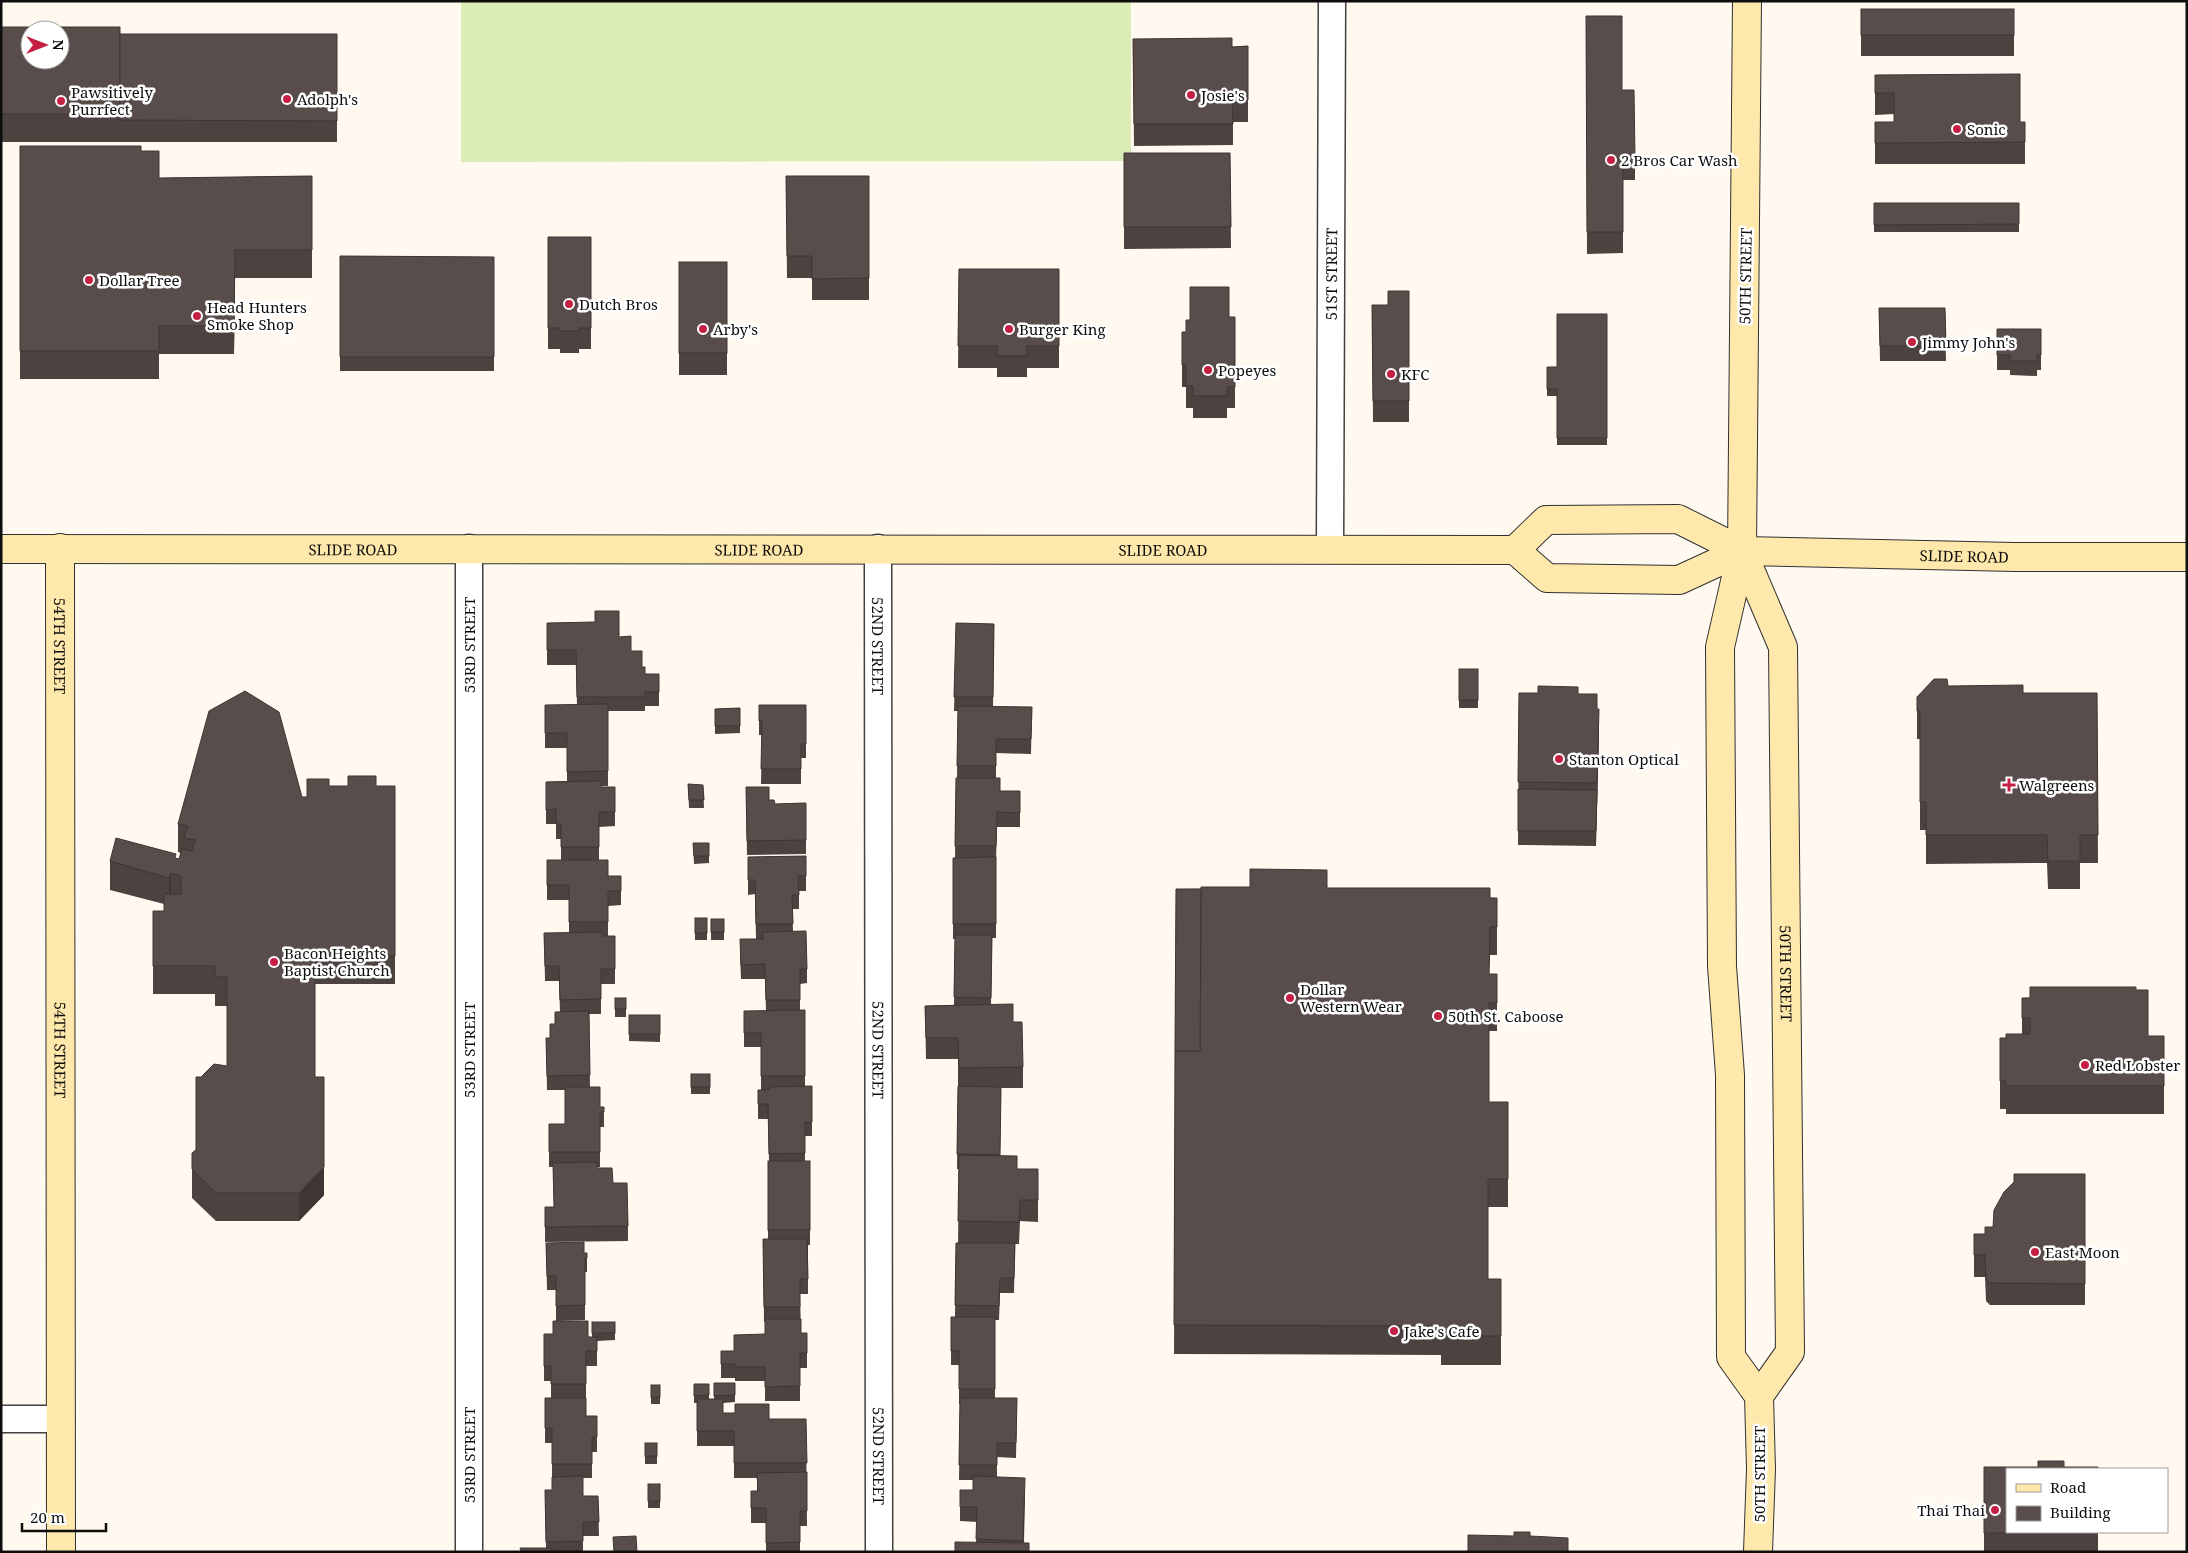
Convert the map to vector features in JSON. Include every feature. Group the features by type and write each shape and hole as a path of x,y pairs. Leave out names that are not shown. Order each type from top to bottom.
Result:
{"main road":[{"name":"50TH STREET","path":"1747,1 1742,551 1720,647 1722,966 1730,1075 1731,1357 1759,1396 1761,1469 1758,1552"},
{"name":"SLIDE ROAD","path":"1515,550 1546,520 1678,518 1742,551"},
{"name":"54TH STREET","path":"60,548 61,1552"},
{"name":"SLIDE ROAD","path":"1,549 1330,548 1515,550 1547,578 1679,580 1742,551 2015,557 2187,557"},
{"name":"50TH STREET","path":"1742,551 1783,647 1790,1352 1759,1396"}],"street":[{"name":"51ST STREET","path":"1330,548 1332,1"},
{"name":"53RD STREET","path":"469,548 469,1552"},
{"name":"52ND STREET","path":"878,548 879,1552"},
{"path":"1,1419 61,1419"}],"green space":[{"path":"461,1 1131,1 1131,161 461,162"}],"building":[{"path":"1861,9 2014,9 2014,35 1861,35"},
{"name":"2 Bros Car Wash","path":"1586,16 1622,16 1622,90 1634,90 1635,158 1623,158 1623,232 1587,232"},
{"name":"Pawsitively Purrfect","path":"1,27 20,27 20,70 70,70 70,27 120,27 120,114 1,114"},
{"path":"120,34 337,34 337,121 120,120"},
{"name":"Josie's","path":"1232,38 1232,47 1248,46 1248,100 1232,100 1233,124 1134,124 1133,39"},
{"name":"Sonic","path":"2020,74 2020,122 2025,122 2025,142 1875,143 1875,122 1894,122 1894,93 1875,93 1875,75"},
{"path":"20,146 141,146 141,151 159,151 159,178 312,176 312,250 235,250 234,326 159,326 159,351 20,351"},
{"path":"1124,153 1230,153 1231,227 1124,227"},
{"path":"786,176 869,176 869,278 812,279 812,256 787,256"},
{"path":"1874,203 2019,203 2019,224 1874,225"},
{"name":"Dutch Bros","path":"548,237 591,237 591,328 579,328 579,331 560,331 560,328 548,328"},
{"path":"340,256 494,257 494,357 340,357"},
{"name":"Arby's","path":"679,262 727,262 727,353 679,353"},
{"name":"Burger King","path":"959,269 1059,269 1059,346 1027,346 1027,356 997,356 997,346 958,346"},
{"name":"Popeyes","path":"1190,287 1229,287 1229,317 1235,317 1235,387 1227,387 1227,396 1193,396 1193,386 1186,386 1186,365 1182,365 1182,332 1186,332 1186,320 1190,320"},
{"name":"KFC","path":"1388,291 1409,291 1409,401 1373,401 1372,305 1388,305"},
{"name":"Jimmy John's","path":"1879,308 1945,308 1946,346 1880,346"},
{"path":"1557,314 1607,314 1607,438 1557,438 1557,389 1547,389 1547,367 1557,367"},
{"path":"1997,329 2041,329 2041,355 2037,355 2037,361 2010,361 2010,355 1997,355"},
{"path":"595,611 619,611 619,637 631,636 631,651 642,651 642,667 645,667 645,674 659,674 659,692 645,692 645,697 577,697 576,650 547,650 547,623 595,622"},
{"path":"956,623 994,624 993,697 954,697"},
{"path":"1459,669 1478,669 1478,700 1459,700"},
{"name":"Walgreens","path":"1934,679 1947,679 1948,686 2023,685 2023,693 2097,693 2098,835 2080,835 2080,861 2048,861 2047,835 1926,835 1926,802 1920,802 1920,711 1917,711 1917,697"},
{"name":"Stanton Optical","path":"1538,686 1578,687 1578,694 1597,694 1597,709 1599,709 1597,783 1518,782 1519,693 1538,693"},
{"name":"Bacon Heights Baptist Church","path":"245,691 279,712 302,797 307,797 307,779 329,779 329,786 348,786 348,776 376,776 376,786 395,786 395,956 315,956 315,1077 324,1077 324,1167 299,1193 216,1193 192,1169 192,1153 196,1150 196,1077 201,1077 214,1064 227,1066 227,977 215,977 215,966 153,966 153,911 164,911 164,894 181,894 181,876 171,873 169,878 110,861 116,838 176,854 175,858 179,859 182,849 192,851 195,840 184,838 188,826 178,824 209,711"},
{"path":"608,704 608,771 567,772 567,733 545,733 545,705"},
{"path":"759,705 806,705 806,744 801,744 801,769 761,769 762,721 759,721"},
{"path":"958,706 1032,707 1031,739 996,739 996,766 957,766"},
{"path":"740,708 740,726 715,726 715,709"},
{"path":"956,778 1000,778 1000,791 1020,791 1020,813 997,812 996,846 955,846"},
{"path":"601,781 601,787 615,787 615,812 599,812 599,847 561,847 561,824 556,824 556,809 546,810 546,782"},
{"path":"688,784 703,785 704,800 689,800"},
{"path":"746,787 769,787 769,800 774,800 775,804 806,803 806,840 747,841"},
{"path":"1518,789 1597,790 1596,831 1518,831"},
{"path":"693,843 709,843 709,856 694,856"},
{"path":"806,856 806,876 798,876 799,895 792,895 793,924 756,924 755,880 748,880 748,857"},
{"path":"996,857 996,924 953,924 953,858"},
{"path":"547,860 608,860 608,876 621,876 621,891 608,891 608,922 569,922 569,885 547,885"},
{"path":"1250,869 1327,870 1327,888 1490,888 1490,898 1497,898 1497,927 1490,927 1489,974 1497,974 1497,1003 1489,1003 1489,1102 1508,1102 1508,1179 1488,1179 1488,1279 1501,1279 1501,1336 1441,1336 1441,1326 1174,1325 1175,1051 1200,1051 1201,887 1250,887"},
{"path":"1176,889 1201,889 1200,1051 1175,1051"},
{"path":"695,918 707,918 707,933 695,933"},
{"path":"711,919 724,919 724,932 711,932"},
{"path":"806,931 807,969 800,969 800,1000 766,1000 765,964 741,965 740,939 763,939 762,932"},
{"path":"602,932 602,936 615,936 615,969 601,969 601,999 560,1000 559,966 545,966 544,933"},
{"path":"955,935 992,935 991,998 954,997"},
{"name":"Red Lobster","path":"2030,987 2136,987 2136,990 2148,990 2148,1036 2164,1036 2164,1086 2006,1086 2006,1081 2000,1081 2000,1038 2006,1038 2006,1034 2030,1034 2030,1018 2022,1018 2022,998 2030,998"},
{"path":"615,998 626,998 626,1009 615,1009"},
{"path":"1013,1004 1013,1022 1022,1022 1023,1067 959,1068 958,1038 926,1038 925,1006"},
{"path":"805,1010 805,1076 761,1076 761,1033 744,1033 744,1011"},
{"path":"589,1011 590,1075 547,1076 546,1038 550,1038 550,1024 555,1024 555,1012"},
{"path":"629,1015 660,1015 660,1034 629,1034"},
{"path":"691,1074 710,1074 710,1087 691,1087"},
{"path":"812,1086 812,1122 805,1122 805,1153 769,1154 768,1104 758,1104 758,1090 770,1090 770,1087"},
{"path":"958,1086 1001,1087 1000,1155 957,1154"},
{"path":"565,1087 600,1087 600,1107 604,1107 604,1112 600,1112 600,1152 549,1152 549,1124 565,1124"},
{"path":"959,1155 1017,1156 1017,1169 1038,1169 1038,1200 1020,1200 1019,1222 958,1221"},
{"path":"768,1161 810,1161 810,1230 768,1230"},
{"path":"597,1162 597,1168 612,1168 613,1183 627,1183 628,1226 545,1227 545,1207 554,1207 553,1163"},
{"name":"East Moon","path":"2014,1174 2085,1174 2085,1284 1990,1283 1986,1279 1985,1255 1974,1255 1974,1234 1985,1234 1985,1227 1993,1227 1994,1210 2004,1192 2014,1182"},
{"path":"763,1239 807,1239 808,1279 800,1279 800,1307 764,1307"},
{"path":"584,1242 584,1253 587,1253 587,1258 585,1258 585,1305 556,1306 556,1276 547,1276 546,1243"},
{"path":"956,1243 1015,1243 1014,1278 1000,1278 999,1306 955,1305"},
{"path":"951,1317 995,1317 995,1389 959,1389 959,1351 951,1351"},
{"path":"765,1319 801,1319 801,1333 807,1333 807,1353 800,1353 800,1386 765,1387 765,1367 735,1367 735,1364 721,1364 721,1351 734,1351 734,1335 765,1334"},
{"path":"553,1321 588,1321 588,1337 597,1337 597,1351 586,1351 586,1384 551,1384 551,1366 544,1366 544,1334 553,1334"},
{"path":"592,1322 615,1322 615,1333 592,1333"},
{"path":"714,1383 735,1383 735,1395 714,1396"},
{"path":"694,1384 709,1384 709,1395 694,1396"},
{"path":"651,1385 660,1385 660,1397 651,1397"},
{"path":"545,1398 586,1398 586,1416 597,1416 597,1437 592,1437 592,1464 552,1464 552,1428 545,1428"},
{"path":"960,1398 1017,1398 1016,1443 997,1443 997,1465 959,1465"},
{"path":"697,1399 723,1399 723,1413 735,1413 735,1404 769,1404 769,1419 806,1419 807,1463 734,1463 734,1431 697,1431"},
{"path":"645,1443 657,1443 657,1456 645,1456"},
{"path":"2038,1461 2064,1461 2064,1467 2098,1468 2006,1468 2006,1533 1984,1533 1984,1467 2038,1467"},
{"path":"807,1472 807,1511 800,1511 800,1542 766,1543 766,1508 751,1508 751,1491 758,1491 757,1473"},
{"path":"583,1476 583,1496 598,1496 599,1522 583,1522 583,1541 546,1542 545,1490 552,1490 552,1477"},
{"path":"973,1476 1025,1478 1023,1541 976,1539 977,1507 960,1507 960,1490 973,1490"},
{"path":"648,1484 660,1484 660,1501 648,1501"},
{"path":"1514,1532 1530,1532 1530,1536 1568,1538 1568,1552 1468,1552 1468,1535 1514,1536"},
{"path":"636,1536 637,1552 614,1552 613,1537"},
{"path":"955,1542 1029,1543 1029,1552 955,1552"},
{"path":"520,1548 552,1548 552,1552 521,1552"}],"place":[{"name":"Josie's","path":"1191,95"},
{"name":"Adolph's","path":"287,99"},
{"name":"Pawsitively Purrfect","path":"61,101"},
{"name":"Sonic","path":"1957,129"},
{"name":"2 Bros Car Wash","path":"1611,160"},
{"name":"Dollar Tree","path":"89,280"},
{"name":"Dutch Bros","path":"569,304"},
{"name":"Head Hunters Smoke Shop","path":"197,316"},
{"name":"Arby's","path":"703,329"},
{"name":"Burger King","path":"1009,329"},
{"name":"Jimmy John's","path":"1912,342"},
{"name":"Popeyes","path":"1208,370"},
{"name":"KFC","path":"1391,374"},
{"name":"Stanton Optical","path":"1559,759"},
{"name":"Walgreens","path":"2009,785"},
{"name":"Bacon Heights Baptist Church","path":"274,962"},
{"name":"Dollar Western Wear","path":"1290,998"},
{"name":"50th St. Caboose","path":"1438,1016"},
{"name":"Red Lobster","path":"2085,1065"},
{"name":"East Moon","path":"2035,1252"},
{"name":"Jake's Cafe","path":"1394,1331"},
{"name":"Thai Thai","path":"1995,1510"}]}
